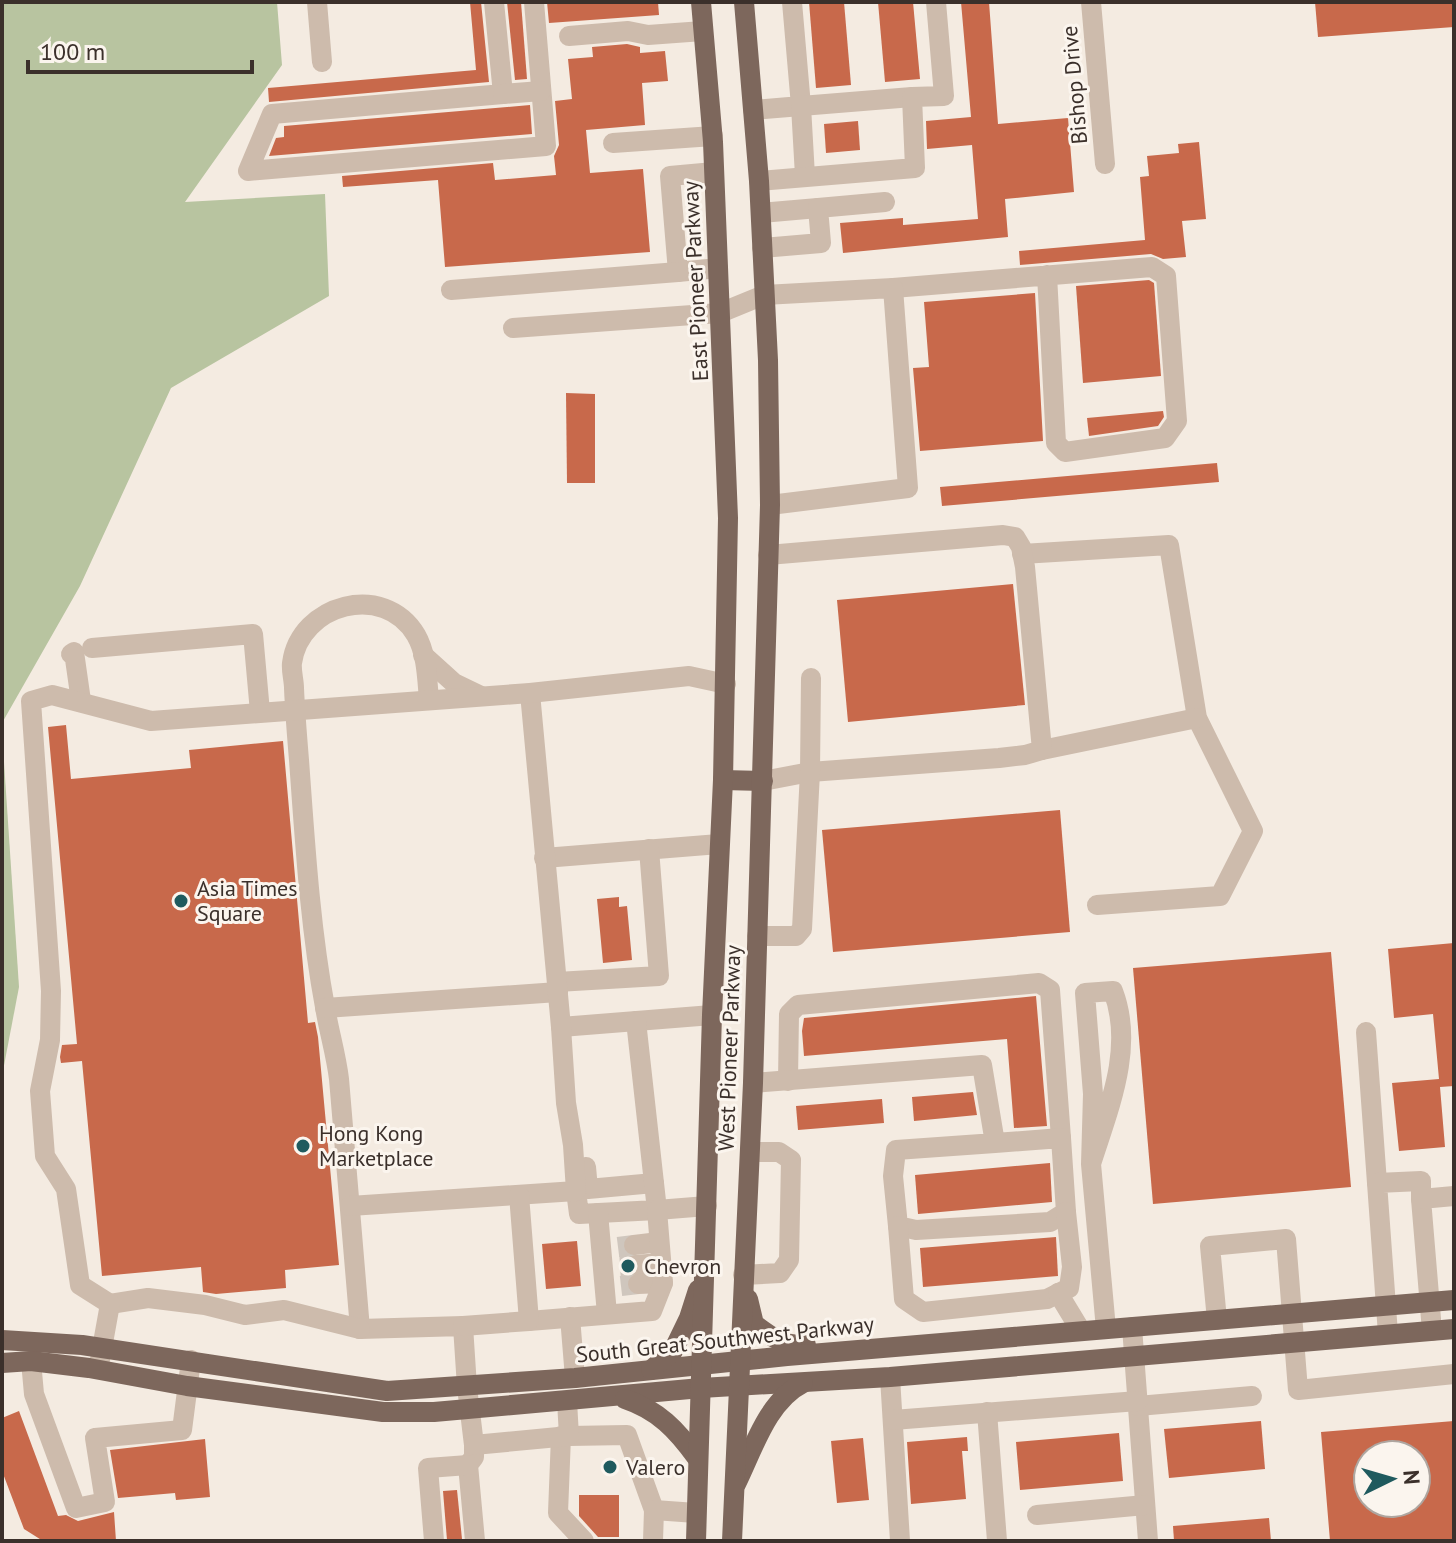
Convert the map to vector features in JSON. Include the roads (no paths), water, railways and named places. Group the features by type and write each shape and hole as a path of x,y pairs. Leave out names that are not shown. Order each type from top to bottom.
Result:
{"main road":[{"name":"East Pioneer Parkway","path":"701,2 713,136 728,559"},
{"path":"744,2 761,213 770,505 768,555"},
{"name":"West Pioneer Parkway","path":"732,1541 753,1083 768,555"},
{"name":"West Pioneer Parkway","path":"696,1541 728,559"},
{"path":"723,780 763,781"},
{"path":"650,1371 673,1351 689,1318 706,1267"},
{"path":"743,1275 754,1324 775,1340 788,1346 862,1350"},
{"name":"South Great Southwest Parkway","path":"2,1340 102,1348 387,1391 575,1378 862,1350 1454,1300"},
{"name":"South Great Southwest Parkway","path":"2,1363 31,1361 383,1412 434,1412 1454,1329"},
{"path":"732,1491 775,1406 792,1388 806,1382"},
{"path":"617,1397 647,1406 676,1429 697,1458"}],"street":[{"path":"317,2 322,62"},
{"path":"494,2 503,94"},
{"path":"534,2 546,146 248,171 272,114 541,91"},
{"path":"792,2 805,176"},
{"path":"753,110 944,96 936,2"},
{"name":"Bishop Drive","path":"1091,2 1105,164"},
{"path":"569,36 628,31 648,35 703,31"},
{"path":"759,181 915,168 912,97"},
{"path":"613,143 713,136"},
{"path":"678,272 670,176 714,172"},
{"path":"761,213 885,202"},
{"path":"762,248 821,243 818,208"},
{"path":"513,328 720,313 764,295 1152,267 1166,276 1177,421 1165,438 1065,452 1056,443 1047,275"},
{"path":"451,290 718,268"},
{"path":"770,505 908,488 893,288"},
{"path":"768,555 1003,535 1015,537 1022,554 1042,750"},
{"path":"1022,554 1169,545 1197,718 1253,831 1220,896 1097,905"},
{"path":"360,1329 338,1067 325,1008 306,843 292,663 301,639 313,624 335,608 359,604 382,608 403,620 416,635 426,665 429,700"},
{"path":"92,648 253,634 260,712"},
{"path":"71,654 74,652 81,701"},
{"path":"423,655 454,683 481,696"},
{"path":"636,1021 662,1273 652,1311 463,1326 360,1329 284,1310 245,1315 205,1305 148,1298 110,1304 80,1285 66,1189 45,1156 40,1091 50,1040 51,991 31,701 52,695 151,721 530,693 689,676 726,684"},
{"path":"757,936 796,936 802,929 811,678"},
{"path":"530,693 579,1214 707,1206"},
{"path":"763,781 810,772 999,758 1197,718"},
{"path":"544,858 719,844"},
{"path":"325,1008 659,976 649,849"},
{"path":"788,1081 789,1014 798,1005 1039,983 1050,990 1072,1267 1069,1288 1047,1299 923,1312 904,1299 893,1176 896,1150 1061,1138"},
{"path":"1091,1164 1122,1058 1117,1001 1113,991 1085,993 1093,1094 1091,1164 1106,1329"},
{"path":"561,1027 712,1015"},
{"path":"1366,1032 1388,1334"},
{"path":"753,1083 982,1065 995,1143"},
{"path":"568,1117 579,1115 588,1189 654,1183"},
{"path":"743,1275 780,1273 789,1260 791,1160 779,1152 750,1152"},
{"path":"1377,1183 1421,1181 1432,1331"},
{"path":"350,1206 576,1191"},
{"path":"519,1195 529,1321"},
{"path":"1421,1199 1454,1196"},
{"path":"898,1226 916,1230 1050,1222 1066,1212"},
{"path":"598,1213 619,1266 607,1314"},
{"path":"1217,1320 1210,1246 1286,1239 1298,1390 1454,1374"},
{"path":"619,1266 659,1242"},
{"path":"619,1266 662,1273"},
{"path":"1058,1293 1081,1331"},
{"path":"98,1371 110,1304"},
{"path":"570,1317 575,1378"},
{"path":"463,1326 475,1541"},
{"path":"1132,1327 1148,1541"},
{"path":"31,1361 34,1394 76,1508 105,1502 95,1438 182,1430 191,1360"},
{"path":"890,1377 900,1541"},
{"path":"893,1420 1252,1396"},
{"path":"567,1401 558,1513 584,1541"},
{"path":"987,1412 997,1541"},
{"path":"434,1541 428,1468 471,1455 565,1436 627,1435 654,1510 653,1541"},
{"path":"1037,1515 1145,1505"},
{"path":"654,1510 696,1513"}],"tunnel":[{"path":"618,1247 634,1245"},
{"path":"620,1266 636,1265"},
{"path":"621,1286 638,1284"}],"place":[{"name":"Asia Times Square","path":"181,901"},
{"name":"Hong Kong Marketplace","path":"303,1146"},
{"name":"Chevron","path":"628,1266"},
{"name":"Valero","path":"610,1467"}]}
